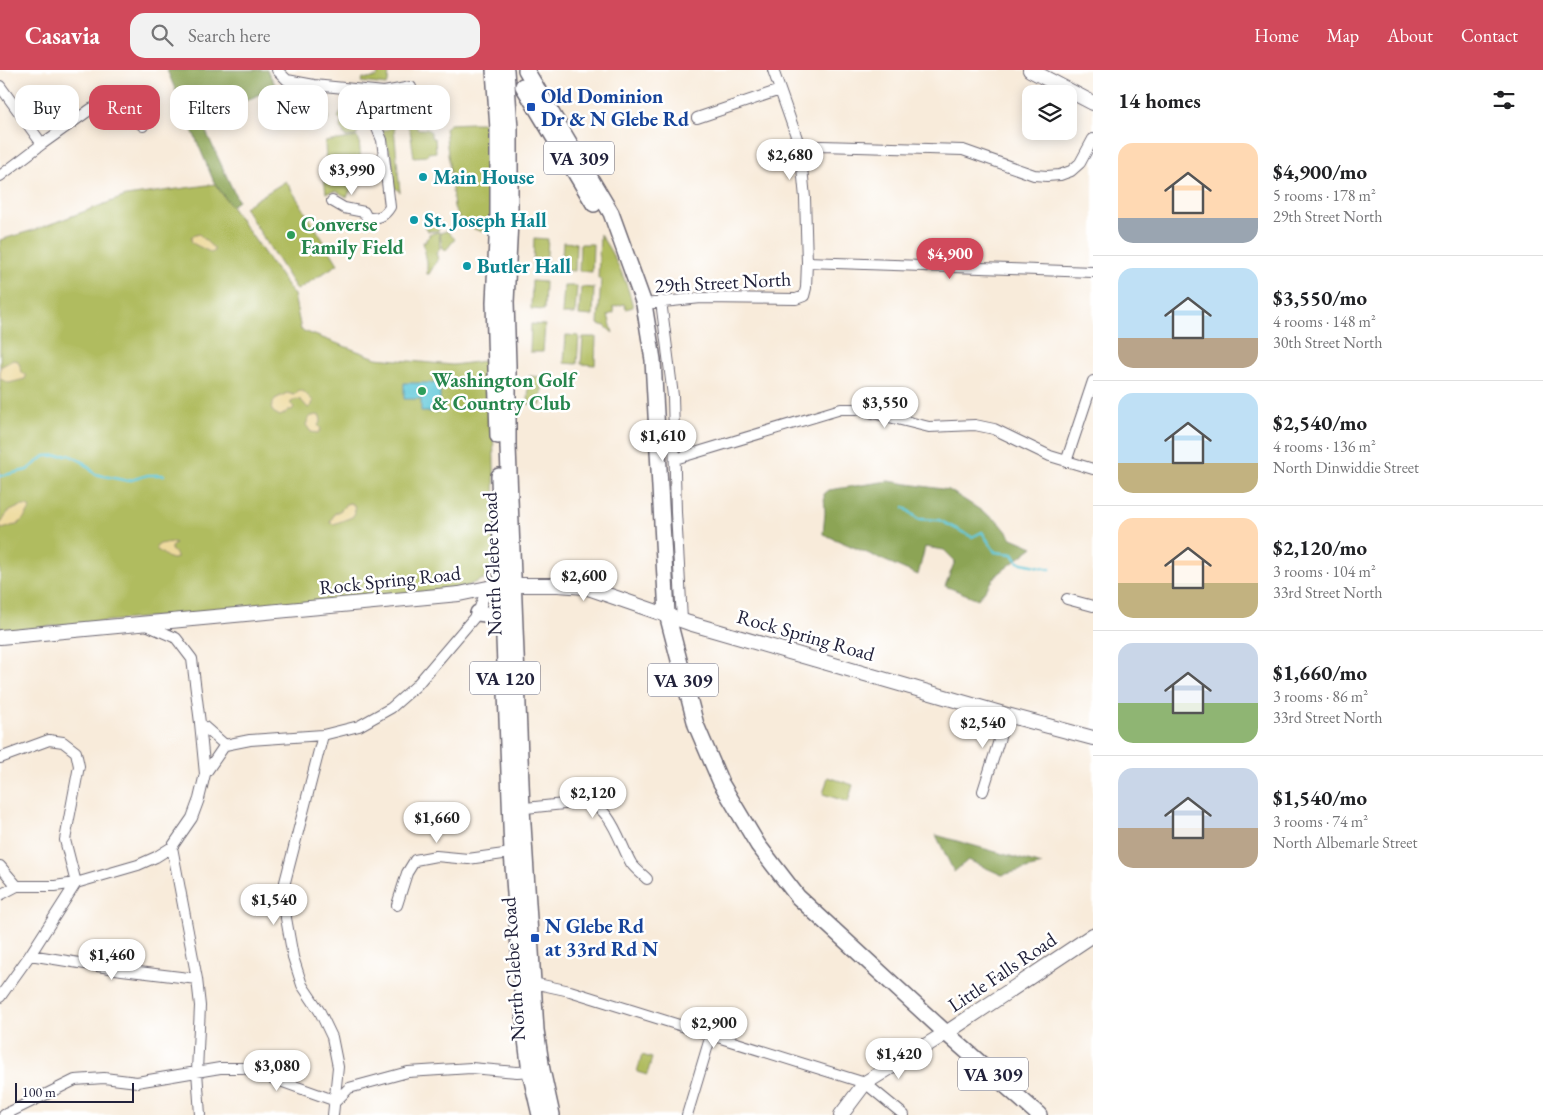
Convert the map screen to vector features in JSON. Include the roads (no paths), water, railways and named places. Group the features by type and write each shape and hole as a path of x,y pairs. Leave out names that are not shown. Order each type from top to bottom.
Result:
{"main road":[{"path":"488,70 496,94"},
{"name":"North Glebe Road","path":"494,70 498,220 494,302 501,586 516,809"},
{"name":"North Glebe Road","path":"506,70 510,129 510,220 506,302 501,586 527,983 525,1031 536,1071 552,1115"},
{"name":"VA 309","path":"514,70 603,219 619,240"},
{"name":"VA 309","path":"530,74 607,205 644,304 653,360 667,614 696,725 721,782 753,837 798,896 946,1033 1039,1115"},
{"path":"478,613 493,615 503,619"},
{"name":"North Glebe Road","path":"536,1071 540,1115"}],"street":[{"path":"277,70 287,80 294,82 338,87"},
{"path":"773,70 800,147 807,262"},
{"path":"1030,70 1093,102"},
{"path":"0,86 42,144"},
{"path":"697,118 780,90"},
{"path":"0,176 89,110"},
{"path":"332,202 344,208 364,212 367,218 380,218 386,214 390,207 382,140 378,130"},
{"path":"800,147 962,150 1034,175 1047,176 1060,175 1071,171 1080,163 1093,139"},
{"name":"29th Street North","path":"644,304 701,298 796,298 804,296 807,262 1093,272"},
{"path":"661,301 673,396 676,512 682,620"},
{"path":"1066,462 1093,380"},
{"path":"675,459 840,408 857,409 929,428 975,425 994,429 1050,456 1093,469"},
{"name":"Rock Spring Road","path":"0,637 146,625 459,594 501,586 558,585 584,587 682,620 1007,715 1093,738"},
{"path":"205,774 225,745 250,740 322,735 359,726 391,708 416,686 501,586"},
{"path":"1067,599 1093,606"},
{"path":"174,622 176,638"},
{"path":"0,895 17,886 76,883 138,865 172,847 192,818 205,774 192,658 176,638 146,625"},
{"path":"983,792 1007,715"},
{"path":"200,723 225,745"},
{"path":"322,735 285,882 286,918 293,957 302,985 320,1012 332,1038 338,1067 333,1115"},
{"path":"0,758 49,740 63,742 76,752 79,766 65,840 76,883 30,956 0,997"},
{"path":"516,809 583,802 589,802 599,807 607,815 632,864 647,879"},
{"path":"172,847 197,979 200,1006 198,1071 200,1115"},
{"path":"397,905 407,873 415,860 436,856 468,859 518,852"},
{"path":"0,866 17,886"},
{"name":"Little Falls Road","path":"841,1115 865,1083 946,1033 1093,935"},
{"path":"30,956 197,979"},
{"path":"527,983 570,991 865,1083 904,1115"},
{"path":"687,1115 711,1035"},
{"path":"4,1115 75,1080 104,1078 137,1082 220,1068 244,1068 336,1100"},
{"path":"336,1100 349,1088 408,1072 471,1068 517,1072 536,1071"}],"water":[{"name":"Washington Golf & Country Club","path":"404,383 440,383 440,412 421,412 421,399 404,399"}],"waterway":[{"path":"0,476 27,470 45,456 69,455 83,462 95,474 104,476 128,481 148,475 164,475"},
{"path":"904,507 918,519 939,520 972,537 982,532 995,552 1013,554 1018,562 1050,569"}],"place":[{"name":"Old Dominion Dr & N Glebe Rd","path":"531,107"},
{"name":"Main House","path":"423,177"},
{"name":"St. Joseph Hall","path":"414,220"},
{"name":"Converse Family Field","path":"291,235"},
{"name":"Butler Hall","path":"467,266"},
{"name":"Washington Golf & Country Club","path":"422,391"},
{"name":"N Glebe Rd at 33rd Rd N","path":"535,938"}]}
